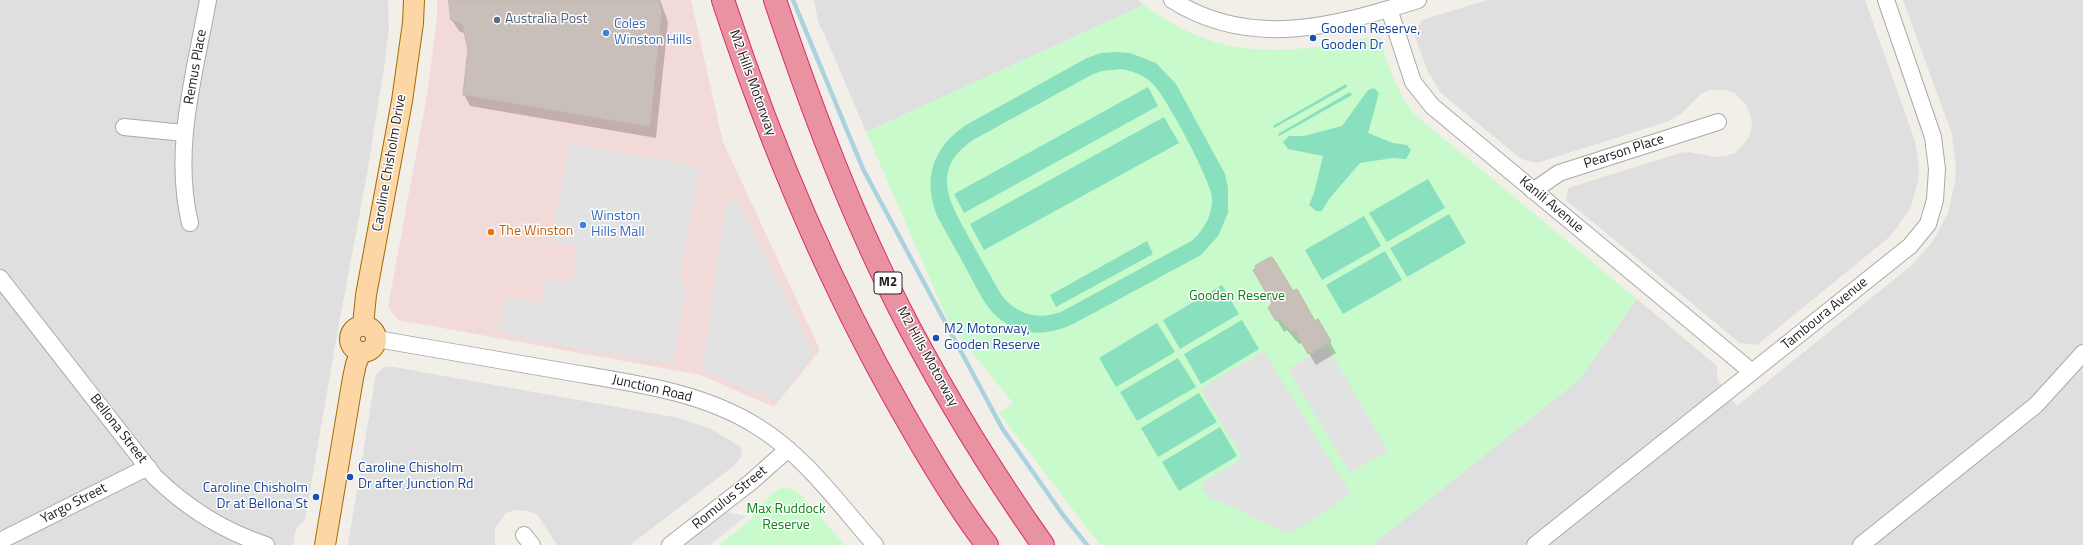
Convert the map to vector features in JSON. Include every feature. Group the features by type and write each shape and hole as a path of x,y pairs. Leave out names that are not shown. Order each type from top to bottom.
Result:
{"highway":[{"name":"M2 Hills Motorway","path":"723,0 762,113 826,267 881,374 935,469 987,545"},
{"name":"M2 Hills Motorway","path":"775,0 806,92 846,191 906,321 964,424 1017,509 1043,545"}],"main road":[{"name":"Caroline Chisholm Drive","path":"370,332 366,295 409,55 414,0"},
{"path":"325,545 353,378 356,364 361,352 352,347 350,336 356,328 370,332"}],"street":[{"name":"Remus Place","path":"190,223 182,182 184,133 208,0"},
{"path":"1172,0 1214,21 1243,28 1267,30 1326,25 1418,0"},
{"name":"Tamboura Avenue","path":"1535,545 1910,246 1928,224 1935,200 1937,169 1933,137 1886,0"},
{"name":"Kanili Avenue","path":"1389,9 1413,82 1432,106 1752,372"},
{"name":"Pearson Place","path":"1533,190 1559,173 1718,122"},
{"path":"124,127 184,133"},
{"name":"Bellona Street","path":"0,278 148,467 171,492 220,527 266,545"},
{"name":"Junction Road","path":"370,332 661,388 725,409 759,427 788,449 820,482 875,545"},
{"path":"1861,545 2036,405 2083,353"},
{"name":"Romulus Street","path":"670,545 751,482 788,449"},
{"name":"Yargo Street","path":"0,541 148,467"}],"shaded area":[{"path":"0,0 388,0 389,28 367,174 334,351 305,520 296,528 293,545 0,545"},
{"name":"Winston Hills Mall","path":"437,0 691,0 723,142 820,350 774,407 701,375 398,320 388,307 427,95 437,18"},
{"path":"814,0 1138,0 1144,5 866,132 824,33 819,25"},
{"path":"1487,0 1865,0 1915,141 1919,167 1918,181 1911,207 1887,239 1757,345 1740,343 1566,200 1568,188 1680,153 1688,152 1717,157 1735,153 1748,139 1751,130 1752,121 1746,104 1734,93 1726,90 1709,90 1701,94 1682,113 1669,121 1537,163 1521,159 1441,93 1428,72 1414,34 1422,20"},
{"path":"1903,0 2083,0 2083,545 1372,545 1580,379 1637,299 1717,366 1717,379 1737,406 1912,265 1933,241 1948,213 1955,182 1956,166 1952,134"},
{"path":"569,143 700,167 680,278 687,288 673,364 535,341 497,330 507,297 541,303 546,278 572,283 577,247 551,241"},
{"path":"736,197 814,352 777,401 702,371 725,204"},
{"path":"1327,346 1388,451 1350,473 1288,369"},
{"path":"1264,351 1351,494 1290,534 1209,497 1200,484 1243,458 1200,389"},
{"path":"384,367 394,367 679,418 711,429 741,447 742,456 735,465 630,545 557,545 537,514 528,511 515,510 506,513 495,528 495,545 348,545 376,374"},
{"path":"726,512 746,516 710,545 684,545"}],"green space":[{"name":"Gooden Reserve","path":"1144,5 1188,32 1230,46 1252,49 1299,49 1380,37 1397,87 1414,114 1637,299 1580,379 1372,545 1100,545 999,413 1013,403 951,327 866,132"},
{"path":"1101,53 1130,53 1156,63 1176,84 1225,174 1228,187 1228,213 1218,236 1201,255 1063,328 1039,333 1017,329 997,317 988,307 937,216 931,189 931,177 934,165 938,154 945,144 954,134 966,125 1087,58","holes":["1121,69 1134,72 1150,81 1159,91 1167,104 1187,139 1210,188 1212,197 1210,215 1201,231 1193,240 1061,312 1044,316 1022,312 1015,308 1002,296 956,213 948,187 947,175 951,163 959,151 973,140 1093,74 1102,71"]},
{"path":"1346,84 1347,87 1274,128 1273,126"},
{"path":"1148,87 1158,106 964,213 954,194"},
{"path":"1374,88 1379,93 1368,133 1393,143 1407,145 1411,150 1406,159 1393,158 1360,163 1329,199 1322,211 1316,211 1309,205 1314,193 1323,156 1288,149 1283,142 1289,136 1304,136 1342,126 1368,90"},
{"path":"1350,92 1352,95 1279,136 1278,134"},
{"path":"1164,117 1179,143 984,250 970,224"},
{"path":"1428,179 1445,208 1387,242 1369,213"},
{"path":"1449,214 1466,243 1407,277 1390,248"},
{"path":"1364,216 1381,246 1322,280 1305,250"},
{"path":"1147,241 1153,254 1056,307 1050,295"},
{"path":"1385,251 1402,280 1343,314 1326,285"},
{"path":"1222,285 1239,314 1180,349 1163,320"},
{"path":"1242,320 1259,349 1201,384 1184,354"},
{"path":"1157,323 1175,352 1116,387 1099,358"},
{"path":"1178,358 1196,387 1137,421 1120,392"},
{"path":"1199,393 1217,422 1158,457 1141,428"},
{"path":"1220,427 1237,456 1179,491 1162,462"},
{"name":"Max Ruddock Reserve","path":"781,488 793,489 802,496 845,545 719,545 750,520 772,493"}],"building":[{"path":"449,0 658,0 662,10 650,127 463,95 468,49 462,24 451,20"},
{"path":"1271,257 1293,291 1297,289 1315,321 1318,319 1331,341 1308,354 1295,331 1291,333 1280,319 1276,321 1268,308 1272,303 1253,270 1256,268 1255,266"}],"waterway":[{"path":"793,0 863,169 1002,428 1063,515 1087,545"}],"place":[{"name":"Australia Post","path":"497,20"},
{"name":"Coles Winston Hills","path":"606,33"},
{"name":"Gooden Reserve, Gooden Dr","path":"1313,38"},
{"name":"Winston Hills Mall","path":"583,225"},
{"name":"The Winston","path":"491,232"},
{"name":"M2 Motorway, Gooden Reserve","path":"936,338"},
{"name":"Caroline Chisholm Dr after Junction Rd","path":"350,477"},
{"name":"Caroline Chisholm Dr at Bellona St","path":"316,497"}]}
